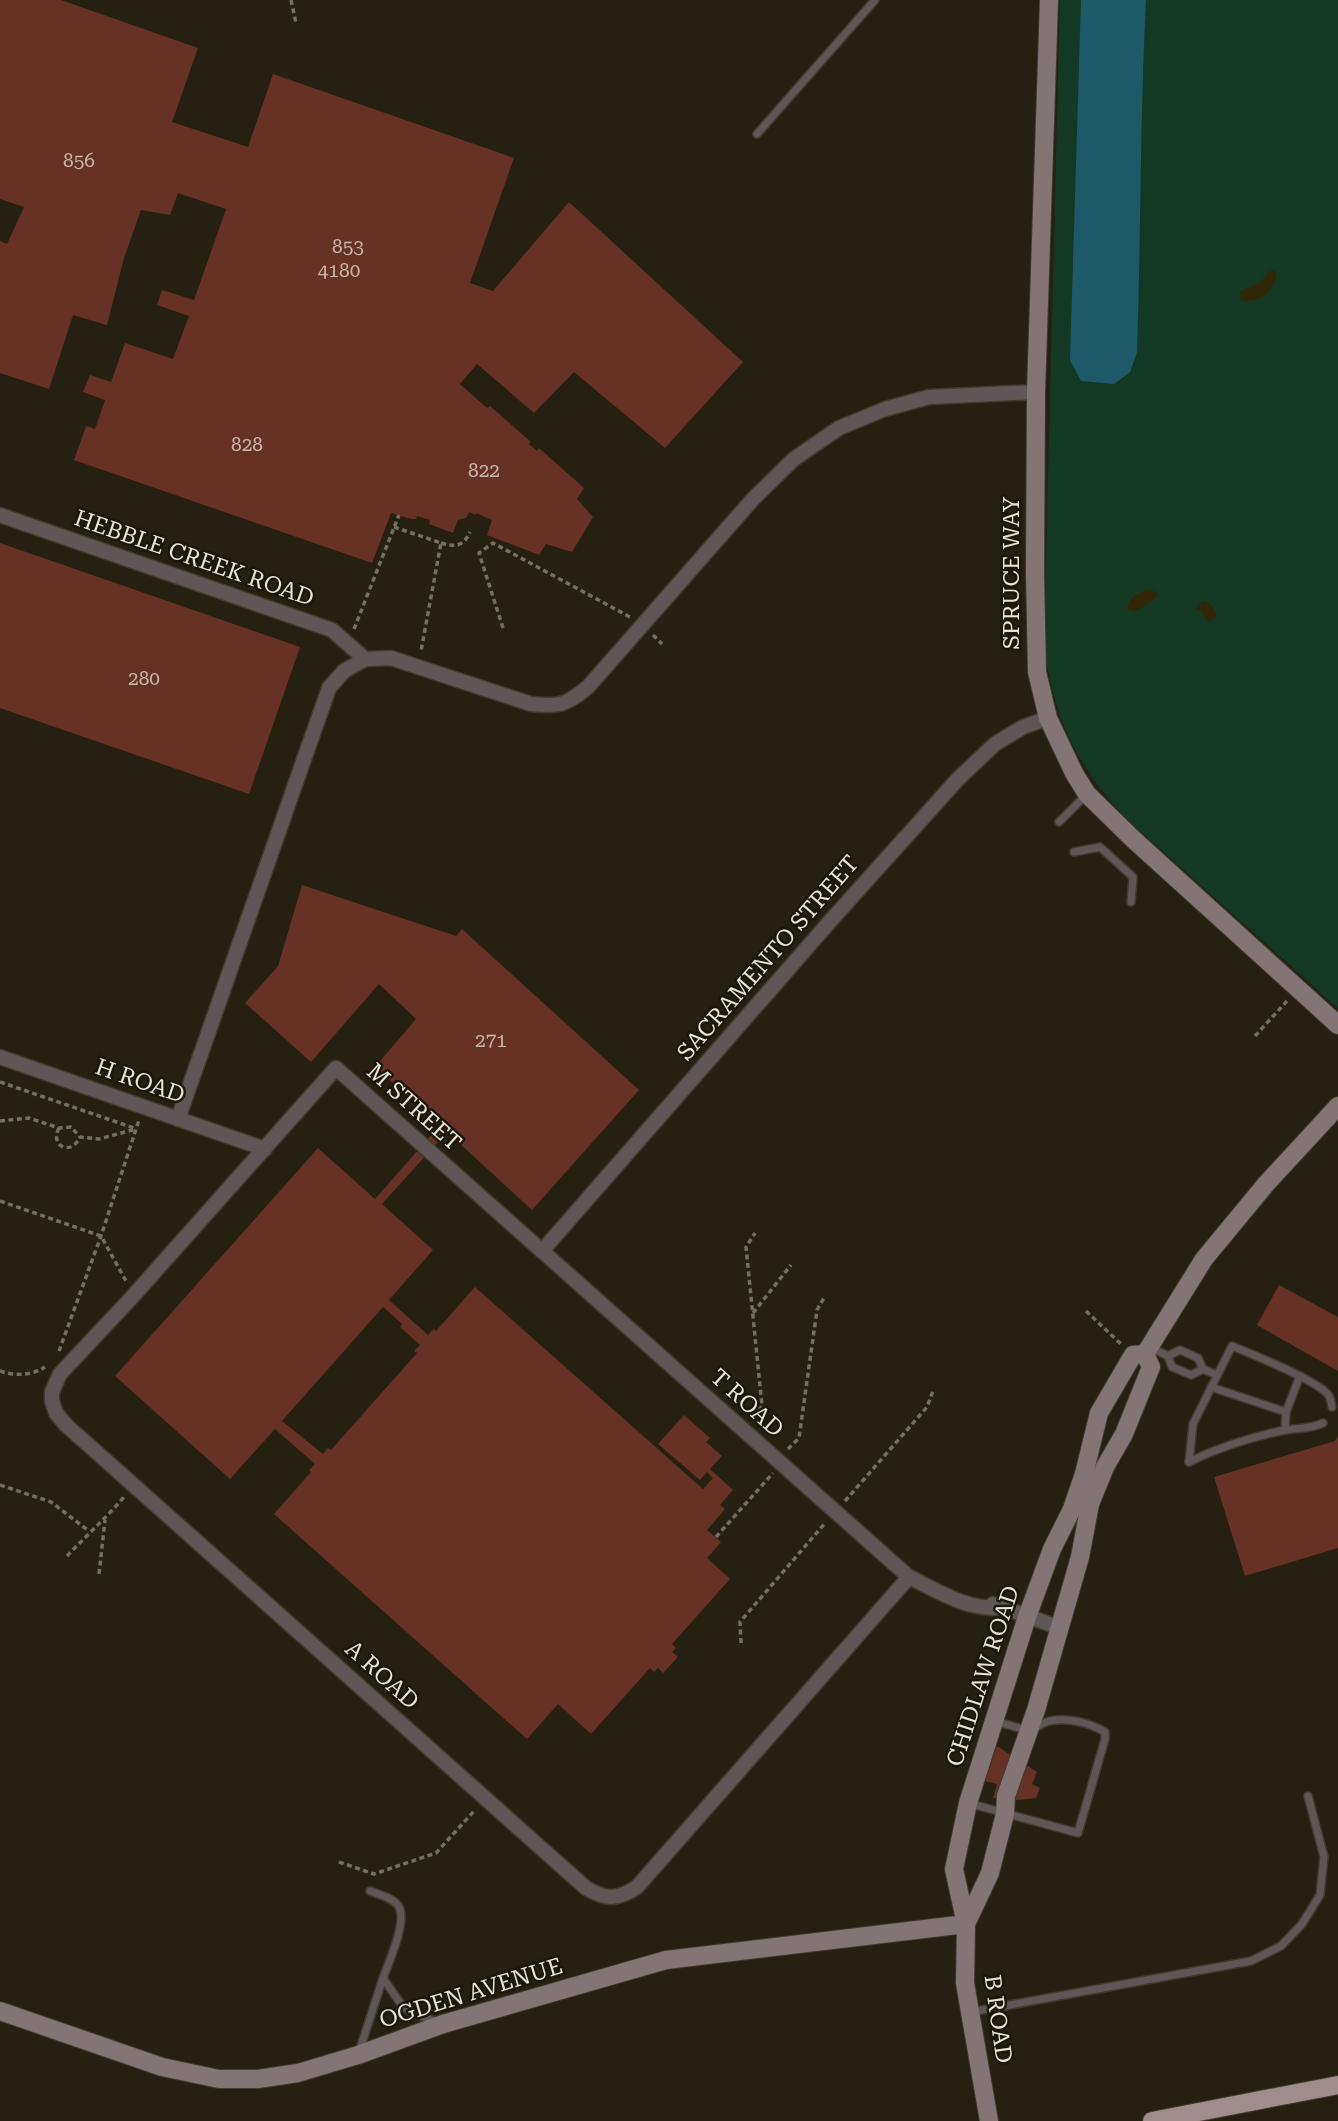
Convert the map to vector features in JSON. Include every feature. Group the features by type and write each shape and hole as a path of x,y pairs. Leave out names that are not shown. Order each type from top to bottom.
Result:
{"main road":[{"path":"1152,2121 1338,2085"}],"street":[{"name":"SPRUCE WAY","path":"1049,0 1036,392 1035,572 1037,672 1048,718 1087,794 1338,1025"},
{"path":"178,1119 329,688 344,671 365,659 391,657 531,704 550,706 569,702 588,687 753,499 794,459 839,428 885,409 929,397 1036,392"},
{"name":"HEBBLE CREEK ROAD","path":"0,515 332,630 365,659"},
{"name":"SACRAMENTO STREET","path":"542,1251 957,779 995,744 1023,727 1048,718"},
{"name":"H ROAD","path":"0,1057 265,1149"},
{"name":"M STREET","path":"265,1149 336,1068 542,1251"},
{"name":"CHIDLAW ROAD","path":"966,1924 954,1869 968,1803 1027,1617 1084,1474 1099,1413 1133,1355 1148,1350 1204,1259 1266,1184 1338,1106"},
{"name":"A ROAD","path":"265,1149 60,1374 52,1392 56,1413 66,1425 586,1888 611,1898 625,1896 638,1887 909,1577"},
{"name":"T ROAD","path":"542,1251 909,1577 925,1585 944,1586 985,1599 1000,1608 1058,1627"},
{"name":"CHIDLAW ROAD","path":"1004,1814 1015,1799 1029,1756 1030,1731 1080,1557 1090,1504 1105,1467 1124,1434 1151,1367 1148,1350"},
{"path":"966,1924 990,1873 1004,1814"},
{"name":"B ROAD","path":"966,1924 965,1983 989,2121"},
{"name":"OGDEN AVENUE","path":"0,2011 162,2067 219,2079 258,2079 298,2073 358,2055 443,2024 666,1960 966,1924"}],"lane":[{"path":"757,134 874,0"},
{"path":"1059,822 1087,794"},
{"path":"1074,852 1100,847 1133,877 1131,902"},
{"path":"1323,1423 1285,1430 1211,1451 1189,1462 1193,1424 1232,1346 1322,1389 1329,1396 1332,1407"},
{"path":"1148,1350 1168,1356 1180,1350 1198,1358 1203,1369 1217,1376"},
{"path":"1168,1356 1172,1367 1191,1375 1203,1369"},
{"path":"1285,1430 1286,1412 1300,1377"},
{"path":"1211,1387 1286,1412"},
{"path":"968,1803 1077,1833 1105,1739 1105,1732 1097,1727 1068,1720 1048,1721 1030,1731 993,1720"},
{"path":"970,2013 1251,1961 1281,1946 1302,1924 1320,1895 1324,1857 1308,1796"},
{"path":"358,2055 403,1919 399,1906 390,1898 370,1891"},
{"path":"383,1978 403,2007 413,2014 443,2024"}],"path":[{"path":"291,0 296,23"},
{"path":"348,644 399,515"},
{"path":"394,527 452,546 466,541 470,532"},
{"path":"418,667 441,543"},
{"path":"503,628 479,553 493,543 629,616 663,644"},
{"path":"1255,1036 1298,989"},
{"path":"0,1082 136,1129"},
{"path":"57,1354 101,1236 144,1106"},
{"path":"0,1121 29,1118 59,1128 71,1127 80,1136 99,1139 136,1129"},
{"path":"59,1128 56,1140 66,1148 78,1142 80,1136"},
{"path":"0,1201 101,1236 134,1295"},
{"path":"742,1429 762,1406 746,1247 755,1233"},
{"path":"753,1313 790,1265"},
{"path":"716,1537 772,1474 799,1438 817,1310 825,1296"},
{"path":"0,1371 26,1374 39,1371 50,1364"},
{"path":"0,1485 51,1502 89,1531"},
{"path":"67,1556 89,1531 105,1519 134,1485"},
{"path":"99,1574 105,1519"},
{"path":"339,1862 374,1874 436,1853 486,1798"}],"green space":[{"path":"1060,0 1338,0 1338,1008 1112,803 1071,742 1054,697 1044,629"}],"sand":[{"path":"1271,270 1275,271 1277,277 1264,296 1253,301 1241,300 1240,291 1259,283"},
{"path":"1149,589 1156,592 1156,598 1134,612 1128,609 1132,598"},
{"path":"1202,601 1210,604 1216,613 1217,616 1210,622 1196,609"}],"water":[{"path":"1081,0 1146,0 1137,352 1130,372 1114,384 1081,381 1070,360"}],"building":[{"path":"0,0 61,0 198,48 172,122 248,147 273,74 514,158 470,283 493,291 569,202 743,362 665,448 574,372 534,413 477,364 460,384 487,408 490,406 531,442 529,444 537,451 539,448 584,488 577,499 593,517 572,552 546,544 539,555 487,535 492,520 476,513 469,512 466,518 458,520 453,533 429,524 430,520 417,516 416,519 411,519 391,513 372,563 74,460 86,426 95,429 105,400 83,392 90,375 111,382 125,343 173,359 189,316 157,305 162,290 194,300 226,209 178,193 170,215 141,210 124,258 107,325 73,315 49,389 0,373 0,241 7,244 24,207 0,199"},
{"path":"0,543 300,647 249,794 0,708"},
{"path":"302,885 456,936 462,929 639,1090 532,1210 447,1132 382,1204 433,1250 389,1300 428,1335 434,1329 436,1331 475,1287 703,1489 713,1478 707,1472 700,1480 658,1444 684,1415 710,1438 706,1442 722,1456 710,1469 733,1490 720,1505 725,1509 707,1530 721,1542 707,1558 730,1579 672,1644 676,1648 672,1652 678,1657 663,1673 658,1668 654,1672 650,1668 591,1734 558,1704 527,1739 274,1514 315,1464 275,1429 230,1479 115,1376 318,1148 375,1199 440,1125 375,1067 416,1019 379,984 311,1062 245,1003 278,966","holes":["383,1307 402,1324 400,1327 420,1345 414,1351 417,1353 331,1450 328,1448 323,1454 282,1421"]},
{"path":"1279,1285 1338,1317 1338,1371 1257,1325"},
{"path":"1338,1436 1338,1548 1245,1576 1214,1477 1335,1441"},
{"path":"997,1746 1037,1772 1032,1784 1040,1788 1036,1798 993,1798 997,1784 985,1781"}]}
